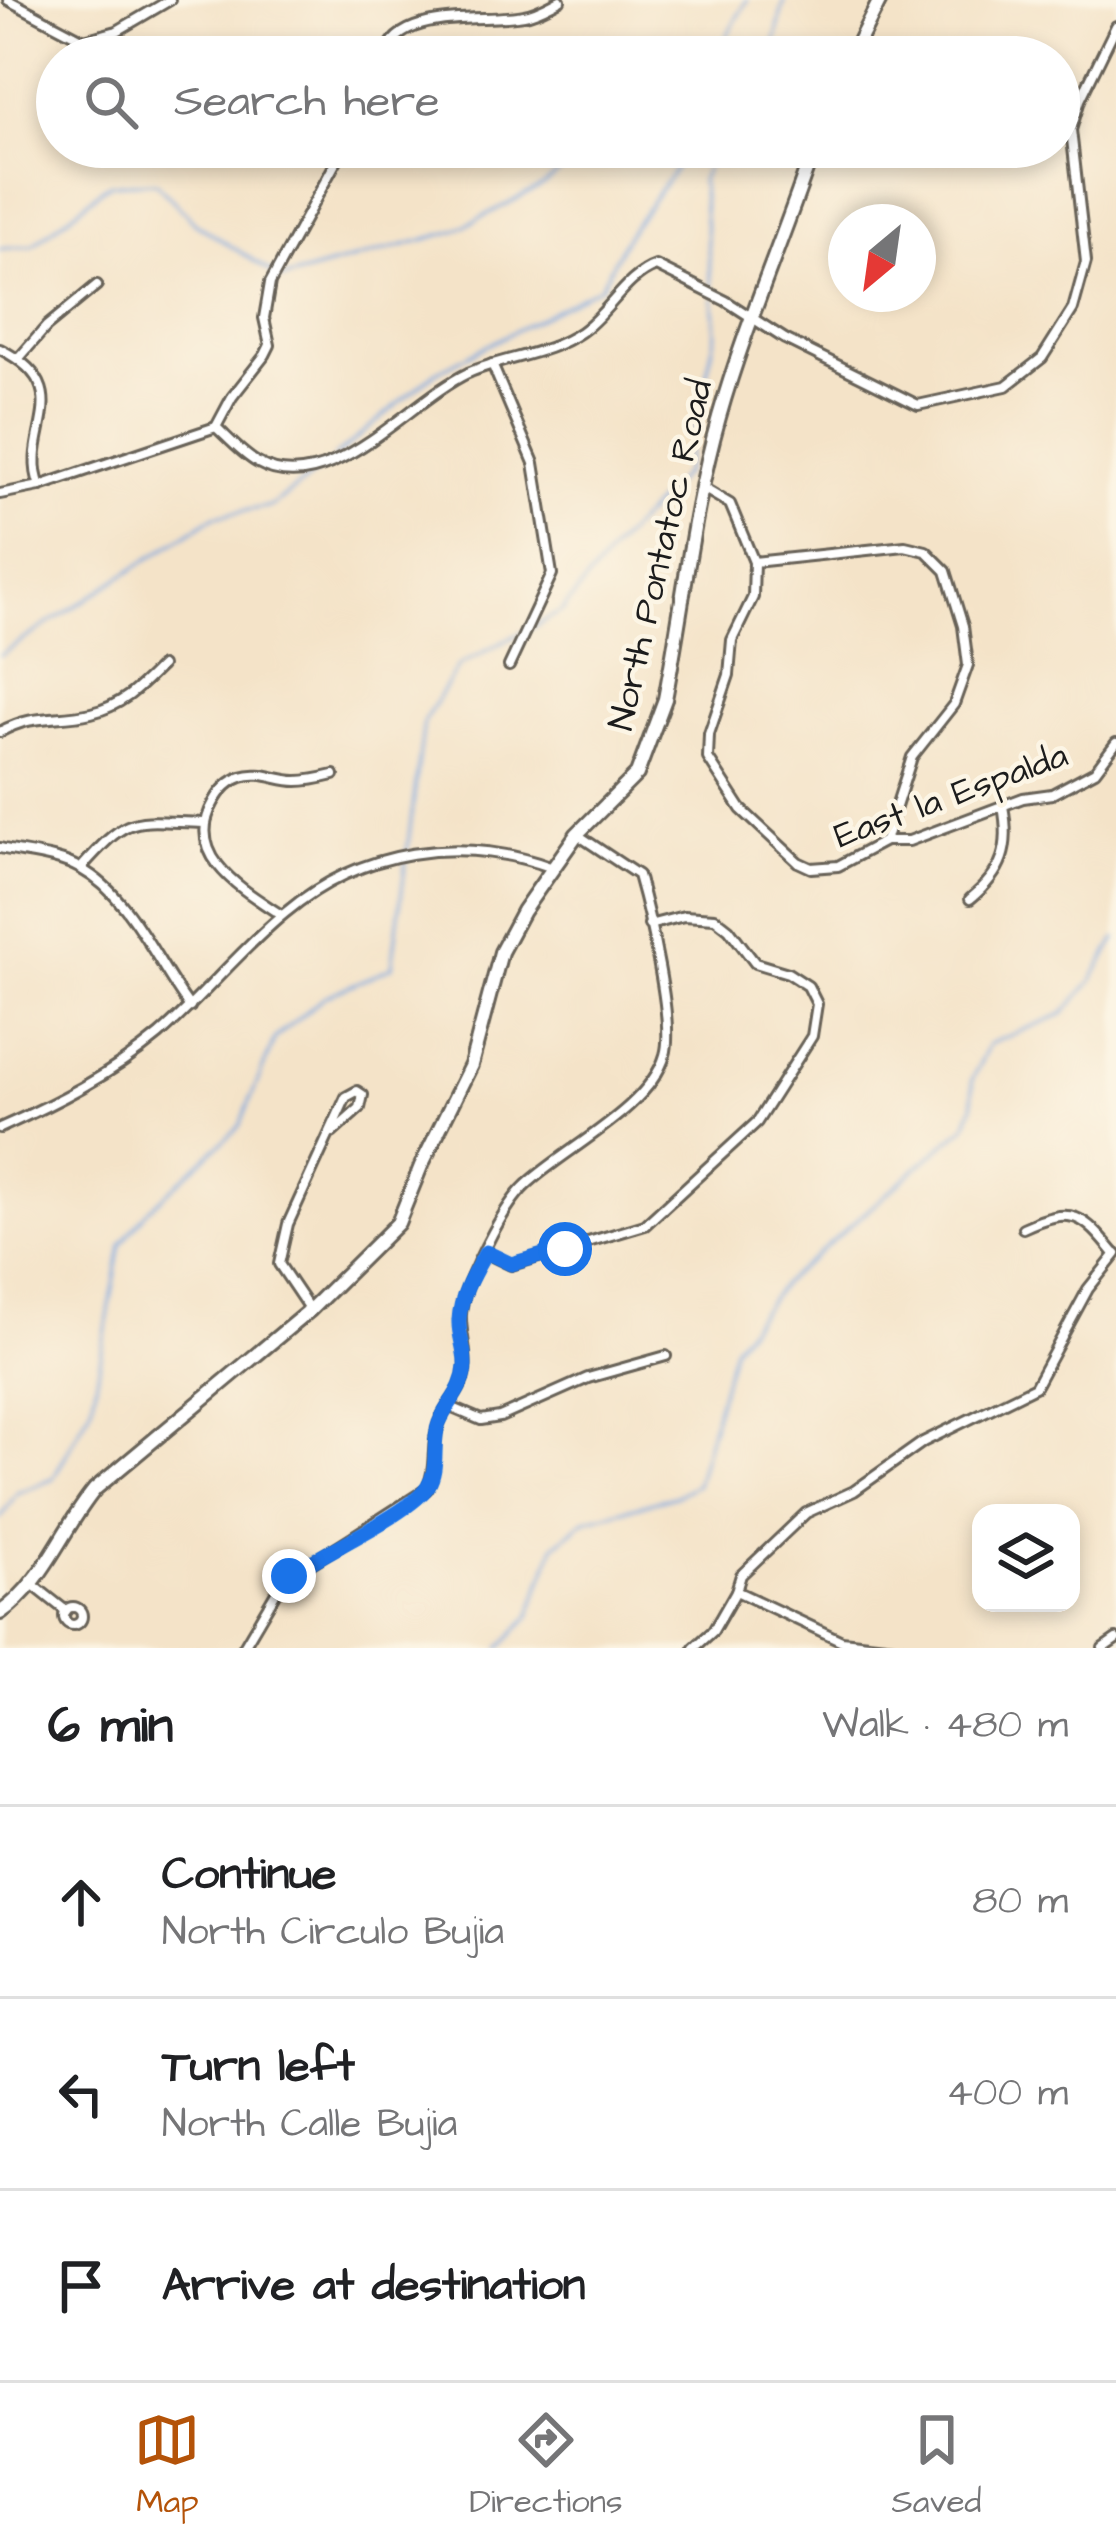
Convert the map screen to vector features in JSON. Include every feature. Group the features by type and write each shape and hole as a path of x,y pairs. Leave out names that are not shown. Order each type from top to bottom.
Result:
{"street":[{"path":"8,0 76,36"},
{"path":"100,36 117,32 170,0"},
{"path":"396,36 456,19 523,16 560,0"},
{"path":"862,36 880,0"},
{"path":"1080,100 1116,26"},
{"path":"0,494 40,486 139,449 216,427 239,387 266,355 270,345 264,318 270,283 333,168"},
{"name":"North Pontatoc Road","path":"0,1613 32,1584 95,1489 310,1310 398,1223 471,1065 501,952 577,834 632,780 651,742 673,657 717,422 807,168"},
{"path":"216,427 253,460 272,470 317,471 444,387 492,364 568,341 590,326 643,270 656,266 878,388 918,405 1006,386 1031,369 1061,334 1073,309 1086,262 1075,168"},
{"path":"19,358 47,326 97,285"},
{"path":"0,349 19,358 36,378 45,400 34,472 40,486"},
{"path":"492,364 534,463 552,574 509,666"},
{"path":"703,488 730,504 754,562 905,546 926,551 946,571 963,626 968,665 954,704 912,757 885,841"},
{"name":"East la Espalda","path":"754,562 753,597 732,640 729,675 709,734 708,758 741,809 798,862 811,868 838,866 885,841 909,842 1003,806 1072,787 1095,771 1116,743"},
{"path":"0,732 46,715 103,710 131,697 161,666"},
{"path":"281,915 226,876 212,860 204,823 218,794 242,777 265,774 298,781 334,775"},
{"path":"970,899 992,880 1005,856 1003,806"},
{"path":"81,868 124,825 142,820 204,823"},
{"path":"243,1648 282,1582 427,1489 435,1466 435,1434 465,1369 459,1323 466,1291 510,1204 524,1186 618,1114 664,1060 665,1013 638,875 577,834"},
{"path":"0,848 81,868 122,906 190,1007"},
{"path":"0,1128 53,1105 119,1065 190,1007 281,915 345,874 410,852 452,849 524,857 553,868"},
{"path":"486,1252 511,1264 645,1226 757,1122 812,1036 817,1004 808,986 788,973 755,963 729,928 715,918 684,916 649,926"},
{"path":"310,1310 279,1264 287,1224 346,1096 357,1091 363,1095 360,1108 332,1133"},
{"path":"694,1648 713,1631 741,1575 755,1558 806,1513 854,1491 923,1442 1035,1387 1088,1288 1116,1254 1089,1222 1070,1215 1047,1217 1023,1228"},
{"path":"448,1406 481,1420 500,1417 588,1378 666,1356"},
{"path":"32,1584 66,1611"},
{"path":"736,1592 842,1641 903,1648"},
{"path":"1103,1648 1116,1639"}],"waterway":[{"path":"727,36 747,0"},
{"path":"776,36 784,0"},
{"path":"0,249 32,246 109,184 155,182 195,223 282,279 455,231 544,185 564,168"},
{"path":"333,458 436,372 601,286 628,234 676,168"},
{"path":"706,168 701,180 712,288"},
{"path":"531,628 562,611 684,473 716,333 713,298"},
{"path":"0,655 215,516 272,506 317,472"},
{"path":"0,1518 17,1493 53,1479 92,1406 121,1245 146,1212 240,1126 275,1038 324,997 392,967 424,721 458,666 522,632"},
{"path":"500,1648 529,1617 555,1545 585,1520 675,1496 696,1485 733,1347 783,1283 966,1126 973,1106 972,1080 989,1044 1063,1014 1091,982 1116,939"}],"route":[{"path":"289,1576 427,1489 435,1466 440,1418 454,1401 465,1369 459,1323 466,1291 486,1252 511,1264 565,1249"}]}
